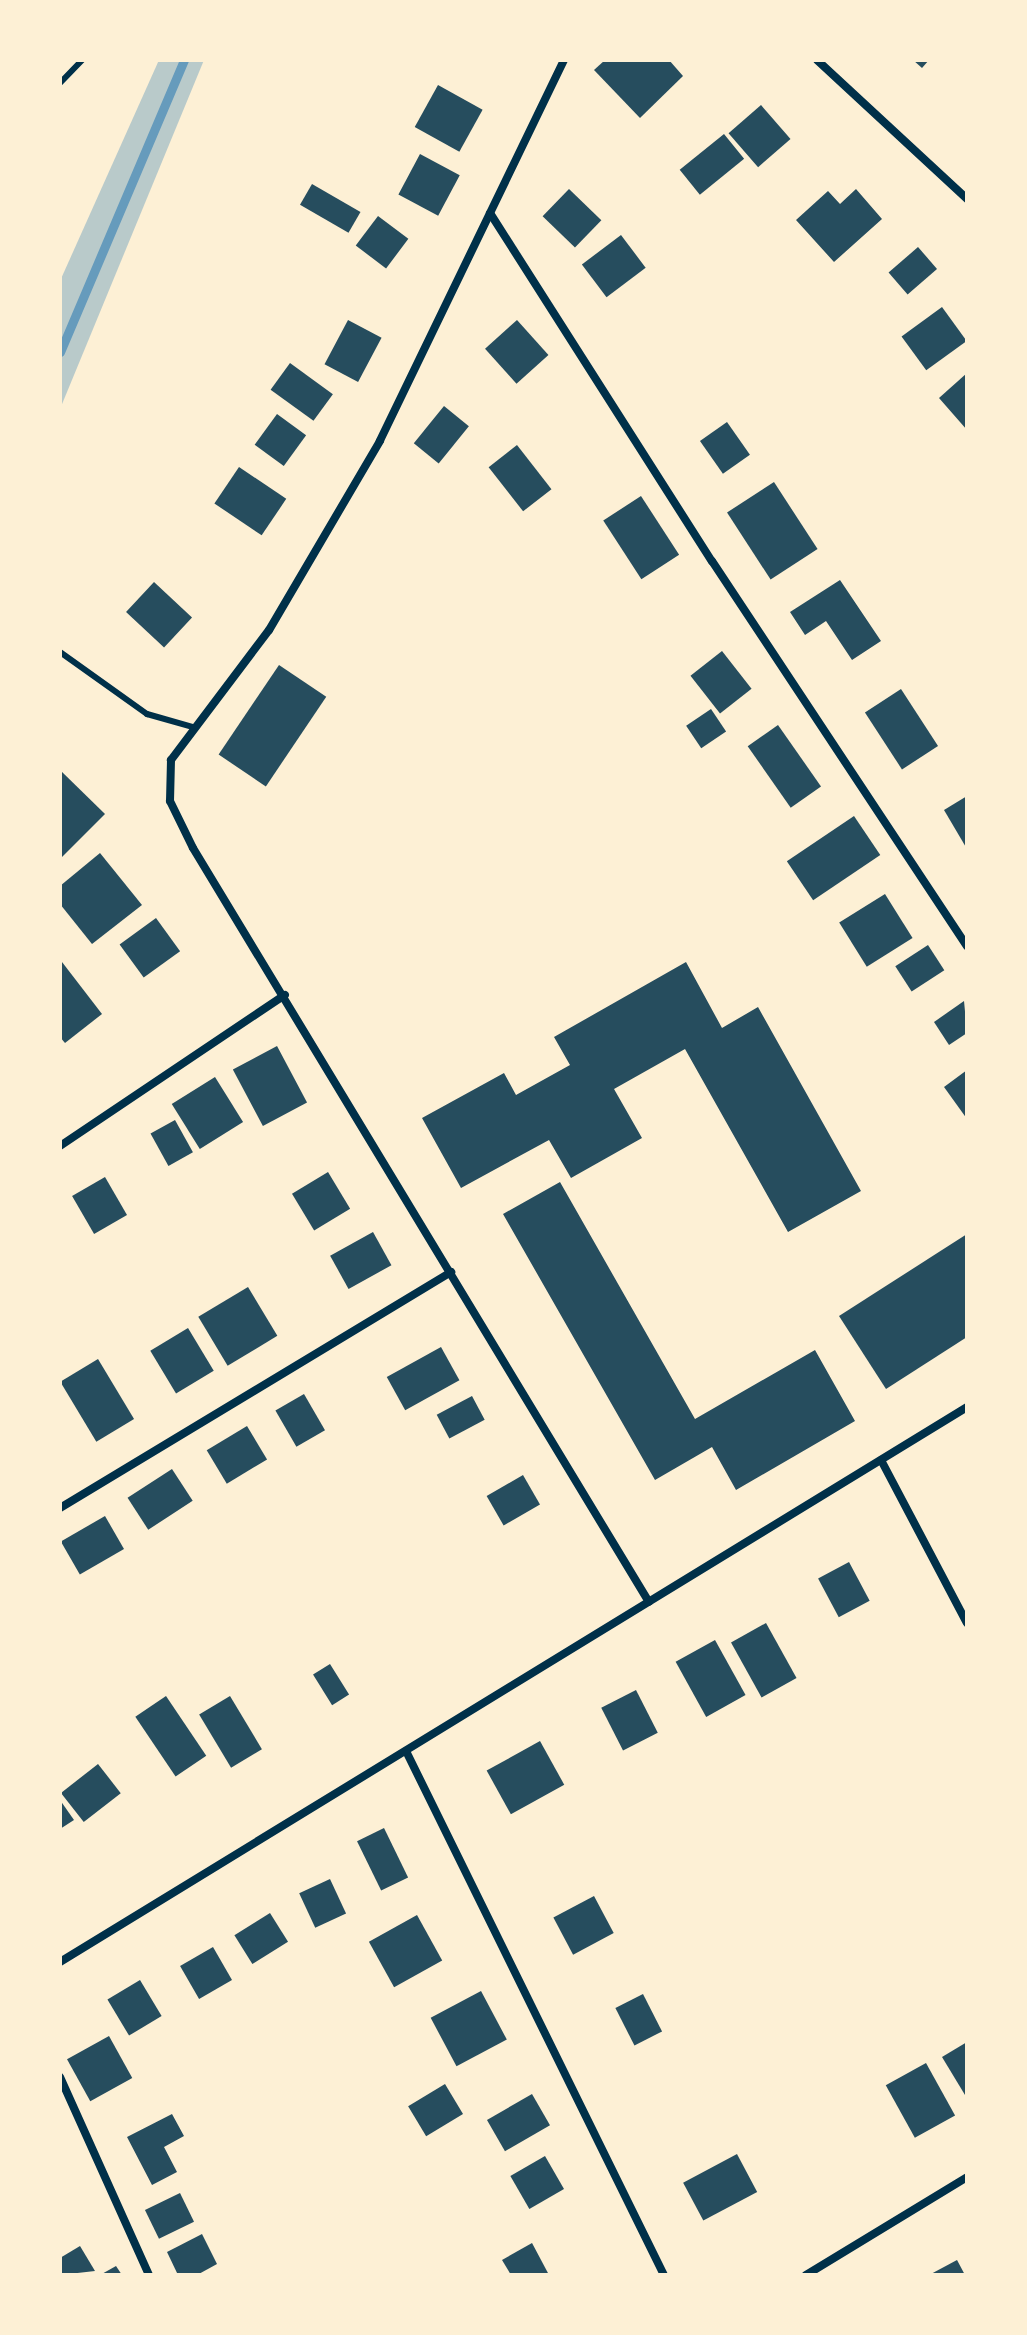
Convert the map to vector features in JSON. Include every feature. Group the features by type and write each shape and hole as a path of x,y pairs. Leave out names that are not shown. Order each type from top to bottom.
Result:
{"street":[{"path":"564,60 380,441 269,630 171,760 170,801 193,848 285,995 649,1602"},
{"path":"817,60 967,199"},
{"path":"490,213 712,561 967,946"},
{"path":"60,1146 285,995"},
{"path":"60,1508 451,1272"},
{"path":"60,1962 967,1407"},
{"path":"881,1460 967,1623"},
{"path":"406,1751 664,2275"},
{"path":"60,2077 149,2275"},
{"path":"806,2275 967,2177"}],"lane":[{"path":"60,83 82,60"},
{"path":"60,652 147,714 193,727"}],"shaded area":[{"path":"159,60 204,60 60,409 60,281"}],"building":[{"path":"605,60 669,60 683,76 640,118 594,70"},
{"path":"913,60 929,60 922,68"},
{"path":"438,85 483,110 459,152 415,127"},
{"path":"761,105 791,139 758,167 729,133"},
{"path":"724,134 744,159 700,195 680,170"},
{"path":"420,154 460,175 438,216 398,195"},
{"path":"312,184 360,212 348,233 300,205"},
{"path":"569,189 601,220 575,248 543,216"},
{"path":"856,189 882,219 834,262 796,220 828,191 840,204"},
{"path":"378,216 408,239 386,268 356,246"},
{"path":"621,235 646,268 607,297 582,264"},
{"path":"918,247 937,269 908,294 889,273"},
{"path":"942,307 967,341 926,370 902,336"},
{"path":"348,320 382,338 358,382 325,364"},
{"path":"517,320 548,355 516,384 485,349"},
{"path":"290,363 333,394 313,421 271,390"},
{"path":"967,373 967,430 939,398"},
{"path":"444,406 469,426 439,463 414,443"},
{"path":"277,414 306,435 284,466 255,445"},
{"path":"727,422 750,455 723,474 700,441"},
{"path":"517,445 551,489 523,511 489,467"},
{"path":"239,467 286,499 262,535 214,503"},
{"path":"774,482 818,549 771,580 727,512"},
{"path":"641,496 679,555 641,579 603,521"},
{"path":"840,580 881,641 852,660 826,621 805,635 790,612"},
{"path":"154,582 192,617 164,647 126,612"},
{"path":"722,651 752,689 720,713 690,676"},
{"path":"279,665 326,697 266,786 219,755"},
{"path":"901,689 938,746 902,769 865,712"},
{"path":"711,709 726,731 701,748 686,726"},
{"path":"778,725 821,786 791,808 748,746"},
{"path":"60,770 105,814 62,857 60,855"},
{"path":"967,796 967,849 944,810"},
{"path":"854,816 880,855 813,900 787,861"},
{"path":"100,853 142,905 92,944 60,904 60,886"},
{"path":"885,894 913,938 867,967 839,923"},
{"path":"156,918 180,951 144,978 120,944"},
{"path":"928,945 944,970 912,991 895,966"},
{"path":"62,962 102,1014 65,1043 60,1037"},
{"path":"686,962 722,1028 758,1007 861,1191 788,1232 685,1049 614,1089 642,1138 571,1178 549,1140 461,1188 422,1118 504,1073 516,1095 570,1065 554,1037"},
{"path":"964,1001 967,1033 949,1045 934,1022"},
{"path":"277,1046 307,1103 263,1126 233,1069"},
{"path":"967,1070 967,1119 944,1087"},
{"path":"215,1077 243,1122 200,1149 172,1104"},
{"path":"175,1120 193,1152 168,1166 151,1134"},
{"path":"328,1172 350,1209 314,1230 292,1194"},
{"path":"105,1177 127,1215 94,1234 72,1196"},
{"path":"560,1182 695,1419 815,1350 855,1421 736,1490 712,1447 655,1480 503,1214"},
{"path":"373,1232 391,1265 349,1289 330,1256"},
{"path":"967,1234 967,1337 886,1389 839,1316"},
{"path":"248,1287 277,1336 228,1366 198,1317"},
{"path":"188,1328 214,1371 176,1394 150,1351"},
{"path":"441,1347 459,1380 405,1410 387,1377"},
{"path":"98,1359 134,1419 96,1442 60,1382"},
{"path":"304,1394 325,1430 296,1447 275,1410"},
{"path":"472,1396 485,1420 449,1439 437,1415"},
{"path":"247,1426 267,1459 227,1484 207,1450"},
{"path":"172,1469 193,1501 148,1530 128,1498"},
{"path":"523,1475 540,1504 504,1525 487,1496"},
{"path":"105,1516 124,1549 80,1574 61,1542"},
{"path":"849,1562 870,1601 839,1617 818,1578"},
{"path":"766,1623 797,1678 762,1697 731,1642"},
{"path":"715,1640 746,1695 706,1717 676,1662"},
{"path":"330,1664 349,1695 332,1705 313,1675"},
{"path":"636,1690 658,1733 623,1750 601,1708"},
{"path":"166,1696 206,1756 176,1776 135,1717"},
{"path":"230,1696 262,1749 231,1768 199,1715"},
{"path":"540,1741 564,1785 511,1814 487,1771"},
{"path":"98,1764 121,1793 84,1822 61,1793"},
{"path":"60,1800 74,1820 60,1829"},
{"path":"384,1828 408,1877 381,1891 357,1841"},
{"path":"330,1879 346,1913 315,1928 299,1893"},
{"path":"594,1896 614,1933 573,1955 553,1918"},
{"path":"270,1913 288,1942 252,1964 234,1935"},
{"path":"417,1915 442,1960 394,1987 369,1942"},
{"path":"213,1947 232,1980 199,1999 180,1966"},
{"path":"140,1980 162,2016 129,2036 107,2000"},
{"path":"481,1991 507,2040 456,2066 431,2018"},
{"path":"643,1994 662,2031 634,2045 615,2008"},
{"path":"109,2036 132,2078 90,2101 67,2059"},
{"path":"967,2042 967,2094 965,2095 942,2057"},
{"path":"926,2063 955,2115 915,2138 886,2085"},
{"path":"445,2084 463,2114 426,2136 408,2106"},
{"path":"532,2094 550,2125 505,2151 487,2120"},
{"path":"172,2114 184,2136 164,2147 177,2172 152,2185 127,2137"},
{"path":"737,2154 757,2192 703,2221 683,2183"},
{"path":"545,2156 564,2189 529,2209 510,2176"},
{"path":"180,2193 194,2222 159,2239 145,2210"},
{"path":"202,2234 217,2264 197,2275 178,2275 167,2252"},
{"path":"532,2243 549,2275 511,2275 502,2260"},
{"path":"80,2246 95,2271 60,2275 60,2258"},
{"path":"957,2260 965,2275 929,2275"},
{"path":"116,2266 122,2275 100,2275"}],"waterway":[{"path":"60,352 184,60"}]}
